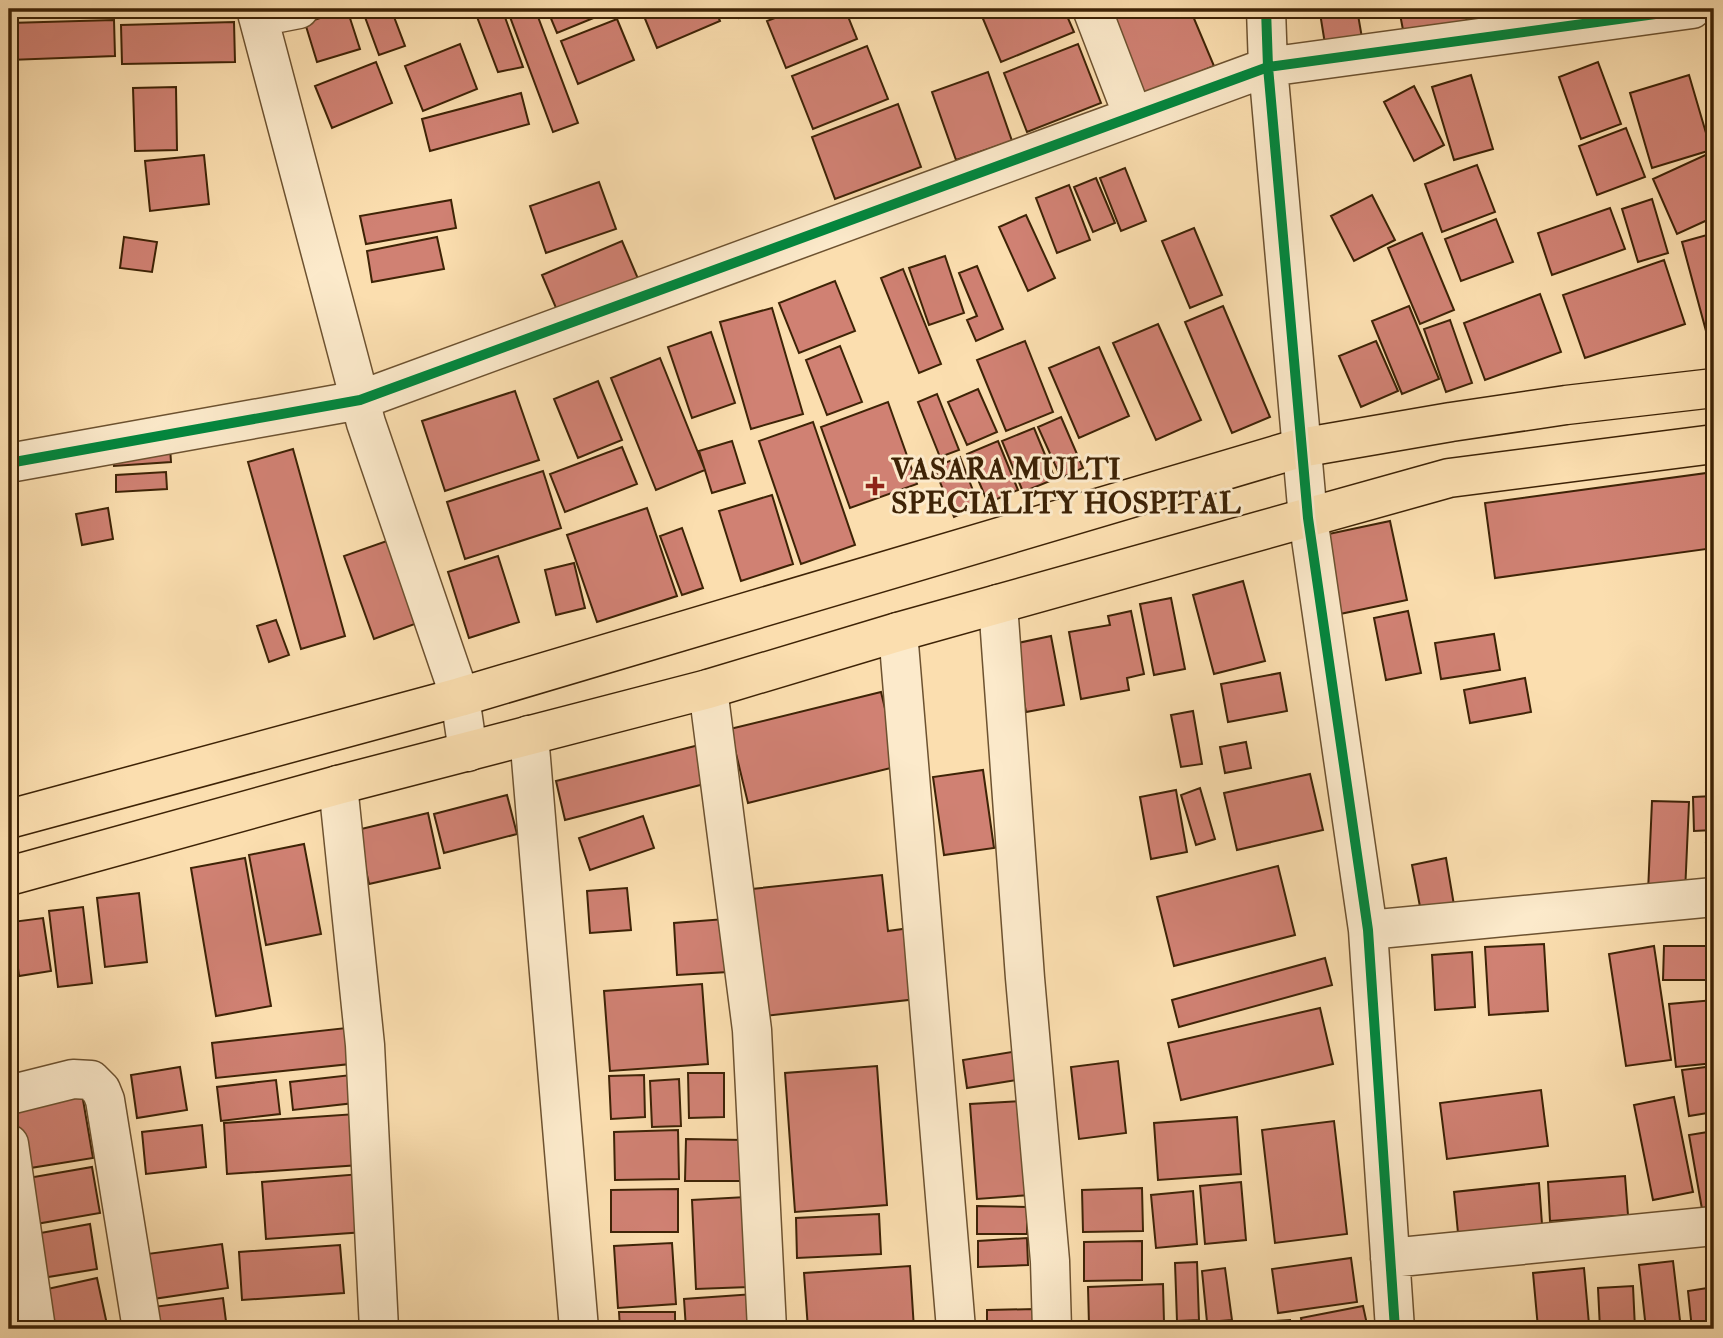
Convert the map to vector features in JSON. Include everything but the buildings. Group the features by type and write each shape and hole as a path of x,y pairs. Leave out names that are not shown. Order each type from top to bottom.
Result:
{"main road":[{"path":"9,819 460,697 1300,449 1464,420 1714,388"},
{"path":"9,876 338,785 708,689 898,632 1449,478 1714,444"}],"street":[{"path":"299,9 257,13 360,400 460,697 468,752"},
{"path":"1092,9 1133,116"},
{"path":"1266,9 1268,67 1307,518 1368,930 1395,1329"},
{"path":"9,463 360,400 1268,67 1638,12 1692,9"},
{"path":"998,604 1052,1329"},
{"path":"898,632 956,1329"},
{"path":"708,689 752,1030 766,1329"},
{"path":"529,735 579,1329"},
{"path":"338,785 365,1045 379,1329"},
{"path":"1368,930 1714,897"},
{"path":"9,1095 73,1079 91,1080 101,1090 105,1100 142,1329"},
{"path":"9,1144 36,1329"},
{"path":"1390,1258 1714,1226"}],"cycle path":[{"path":"1266,9 1268,67 1308,518 1368,930 1395,1329"},
{"path":"9,463 360,400 1268,67 1692,9"}],"place":[{"name":"VASARA MULTI SPECIALITY HOSPITAL","path":"875,486"}]}
